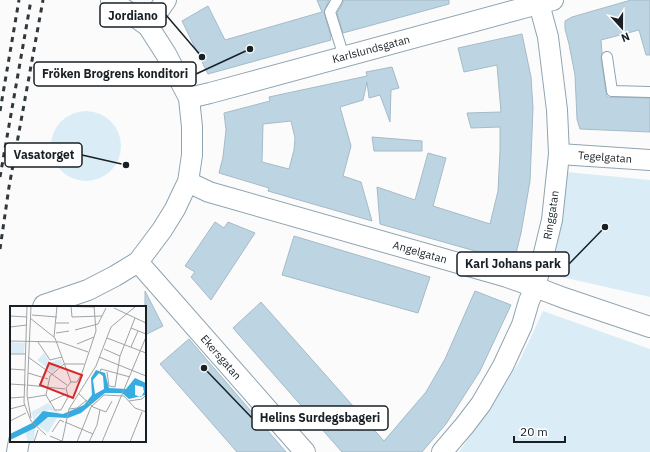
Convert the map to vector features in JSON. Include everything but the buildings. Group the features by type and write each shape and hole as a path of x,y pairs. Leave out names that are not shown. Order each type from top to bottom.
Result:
{"street":[{"path":"44,306 88,290 116,276 138,262 176,209 188,182 192,155 192,127 189,98 166,54 148,26 111,0"},
{"path":"148,26 166,0"},
{"name":"Karlslundsgatan","path":"189,98 344,57 543,1"},
{"name":"Ringgatan","path":"442,452 465,426 481,404 503,366 522,325 535,287 552,220 559,154 558,110 543,1"},
{"name":"Tegelgatan","path":"559,154 650,160"},
{"name":"Angelgatan","path":"188,182 209,192 507,277 650,327"},
{"name":"Ekersgatan","path":"138,262 305,452"},
{"path":"17,452 19,442"}],"lane":[{"path":"337,0 330,12 344,57"},
{"path":"607,57 612,91 650,92"}],"shaded area":[{"path":"79,111 93,111 106,117 115,126 121,139 119,159 111,171 93,181 79,181 66,175 57,166 51,153 51,139 57,126 66,117"},
{"path":"567,172 650,180 650,297 553,275"},
{"path":"543,311 650,349 650,452 459,452 519,362"}],"railway":[{"path":"0,111 19,0"},
{"path":"0,177 31,0"},
{"path":"0,249 9,187 43,0"}],"place":[{"name":"Fröken Brogrens konditori","path":"250,49"},
{"name":"Jordiano","path":"202,57"},
{"name":"Vasatorget","path":"126,165"},
{"name":"Karl Johans park","path":"605,227"},
{"name":"Helins Surdegsbageri","path":"204,368"}]}
